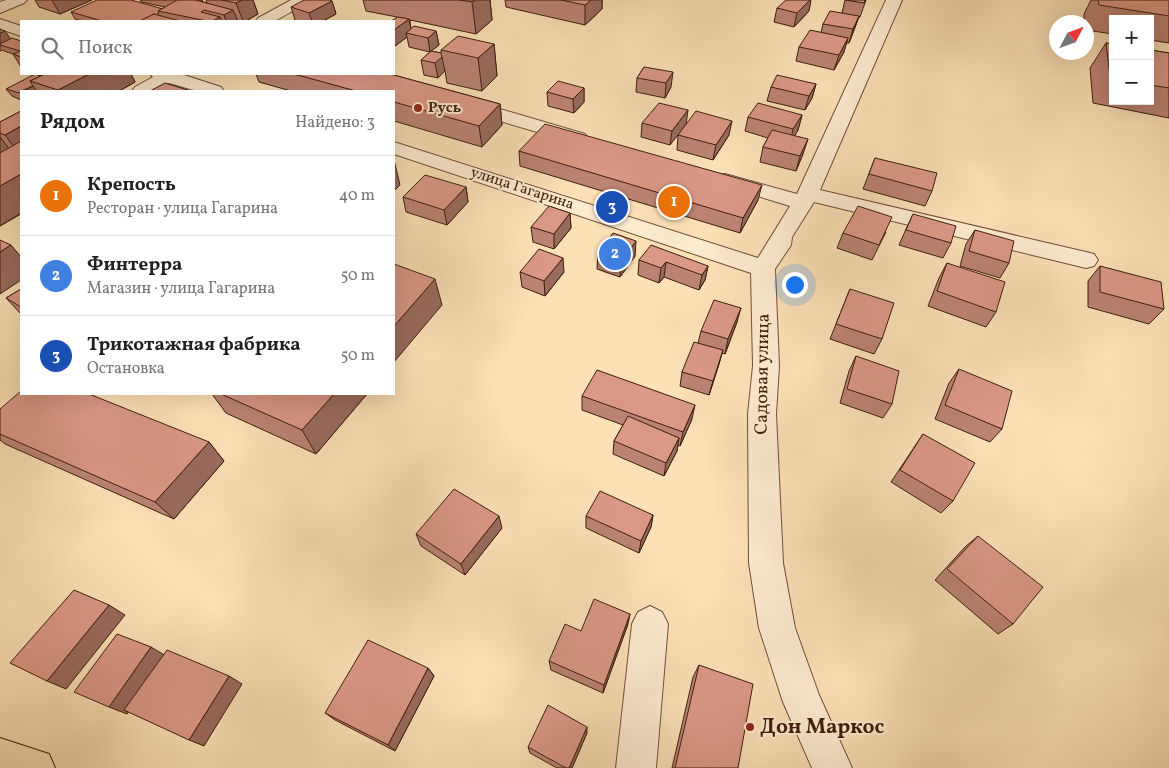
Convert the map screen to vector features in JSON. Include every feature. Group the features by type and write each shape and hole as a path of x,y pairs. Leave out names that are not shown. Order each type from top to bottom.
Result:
{"main road":[{"path":"0,758 35,768"}],"street":[{"path":"0,8 20,0"},
{"path":"266,20 302,0"},
{"path":"763,268 779,245 781,237 806,198 894,0"},
{"path":"0,24 20,31"},
{"path":"143,90 166,75 212,90"},
{"path":"452,101 594,142"},
{"name":"улица Гагарина","path":"395,148 763,268"},
{"path":"708,175 1086,260"},
{"name":"Садовая улица","path":"763,268 766,366 762,414 766,563 777,628 802,702 832,768"},
{"path":"636,768 650,624"}],"building":[{"path":"97,0 131,0 163,9 158,11 159,13 156,15 154,14 142,20 99,20 71,12"},
{"path":"177,0 195,0 233,10 224,15 204,10 201,12 220,17 214,20 202,20 158,11"},
{"path":"222,0 242,0 236,3"},
{"path":"304,0 332,1 309,13 291,7"},
{"path":"561,0 591,0 585,5"},
{"path":"786,0 810,0 797,13 777,8"},
{"path":"845,0 865,0 864,3"},
{"path":"1098,0 1169,0 1169,16 1099,5"},
{"path":"830,11 859,16 853,29 823,24"},
{"path":"154,14 176,20 142,20"},
{"path":"398,17 409,19 395,29 395,20 393,20"},
{"path":"414,26 436,31 428,38 406,33"},
{"path":"810,30 848,38 839,55 799,47"},
{"path":"458,36 494,44 478,58 441,50"},
{"path":"12,38 20,41 20,51 0,45"},
{"path":"1106,43 1109,43 1109,68"},
{"path":"20,51 20,57 13,54"},
{"path":"431,51 441,53 442,57 435,63 421,60"},
{"path":"1154,51 1169,53 1169,88 1154,86"},
{"path":"644,67 673,72 666,83 637,78"},
{"path":"33,75 41,76 30,81 33,86 20,90 19,93 6,89"},
{"path":"43,75 87,75 58,90 30,81"},
{"path":"298,75 394,75 500,104 479,126 395,102 395,90 352,90"},
{"path":"777,75 816,84 809,96 771,87"},
{"path":"558,81 584,88 573,99 547,92"},
{"path":"165,83 188,90 152,90"},
{"path":"659,103 688,110 672,131 642,123"},
{"path":"758,103 802,115 793,129 748,117"},
{"path":"696,111 732,121 716,145 678,135"},
{"path":"20,112 20,127 5,135 0,133 0,122"},
{"path":"545,124 762,185 743,218 519,151"},
{"path":"772,130 808,139 800,156 763,147"},
{"path":"20,142 20,175 0,186 0,153"},
{"path":"875,158 937,173 932,191 869,174"},
{"path":"425,175 466,187 444,210 403,197"},
{"path":"549,206 570,213 554,234 531,227"},
{"path":"858,206 892,217 879,245 843,233"},
{"path":"913,214 956,226 951,243 906,230"},
{"path":"975,230 1014,241 1009,263 969,251"},
{"path":"613,233 636,241 621,262 598,254"},
{"path":"0,240 11,245 0,252"},
{"path":"651,245 708,266 702,275 666,262 661,268 639,260"},
{"path":"539,249 563,258 544,281 520,272"},
{"path":"947,263 1005,282 996,312 937,291"},
{"path":"395,264 435,279 395,325"},
{"path":"1100,266 1161,282 1164,309 1100,292"},
{"path":"850,289 894,303 882,339 836,324"},
{"path":"20,290 20,306 6,298"},
{"path":"714,300 741,308 728,339 701,331"},
{"path":"694,342 723,350 713,381 682,372"},
{"path":"856,356 899,371 892,404 847,389"},
{"path":"959,369 1012,391 1002,429 945,405"},
{"path":"597,370 695,405 683,432 582,396"},
{"path":"20,392 20,395 92,395 209,442 155,502 0,434 0,409"},
{"path":"223,395 333,395 302,430"},
{"path":"628,416 679,438 666,463 614,441"},
{"path":"923,434 975,463 953,501 900,470"},
{"path":"454,489 499,516 461,564 416,534"},
{"path":"600,491 653,515 641,541 586,516"},
{"path":"978,536 1043,587 1013,624 947,569"},
{"path":"74,590 109,605 47,681 10,663"},
{"path":"594,599 630,614 604,685 549,661 565,624 581,631"},
{"path":"117,634 151,647 109,707 74,692"},
{"path":"368,640 428,668 388,745 325,713"},
{"path":"167,650 229,676 189,740 124,710"},
{"path":"699,665 753,684 738,768 675,768"},
{"path":"548,705 587,727 569,768 528,747"}],"place":[{"name":"Русь","path":"418,108"},
{"name":"Крепость","path":"674,202"},
{"name":"Трикотажная фабрика","path":"612,207"},
{"name":"Финтерра","path":"615,254"},
{"name":"Дон Маркос","path":"750,727"}]}
